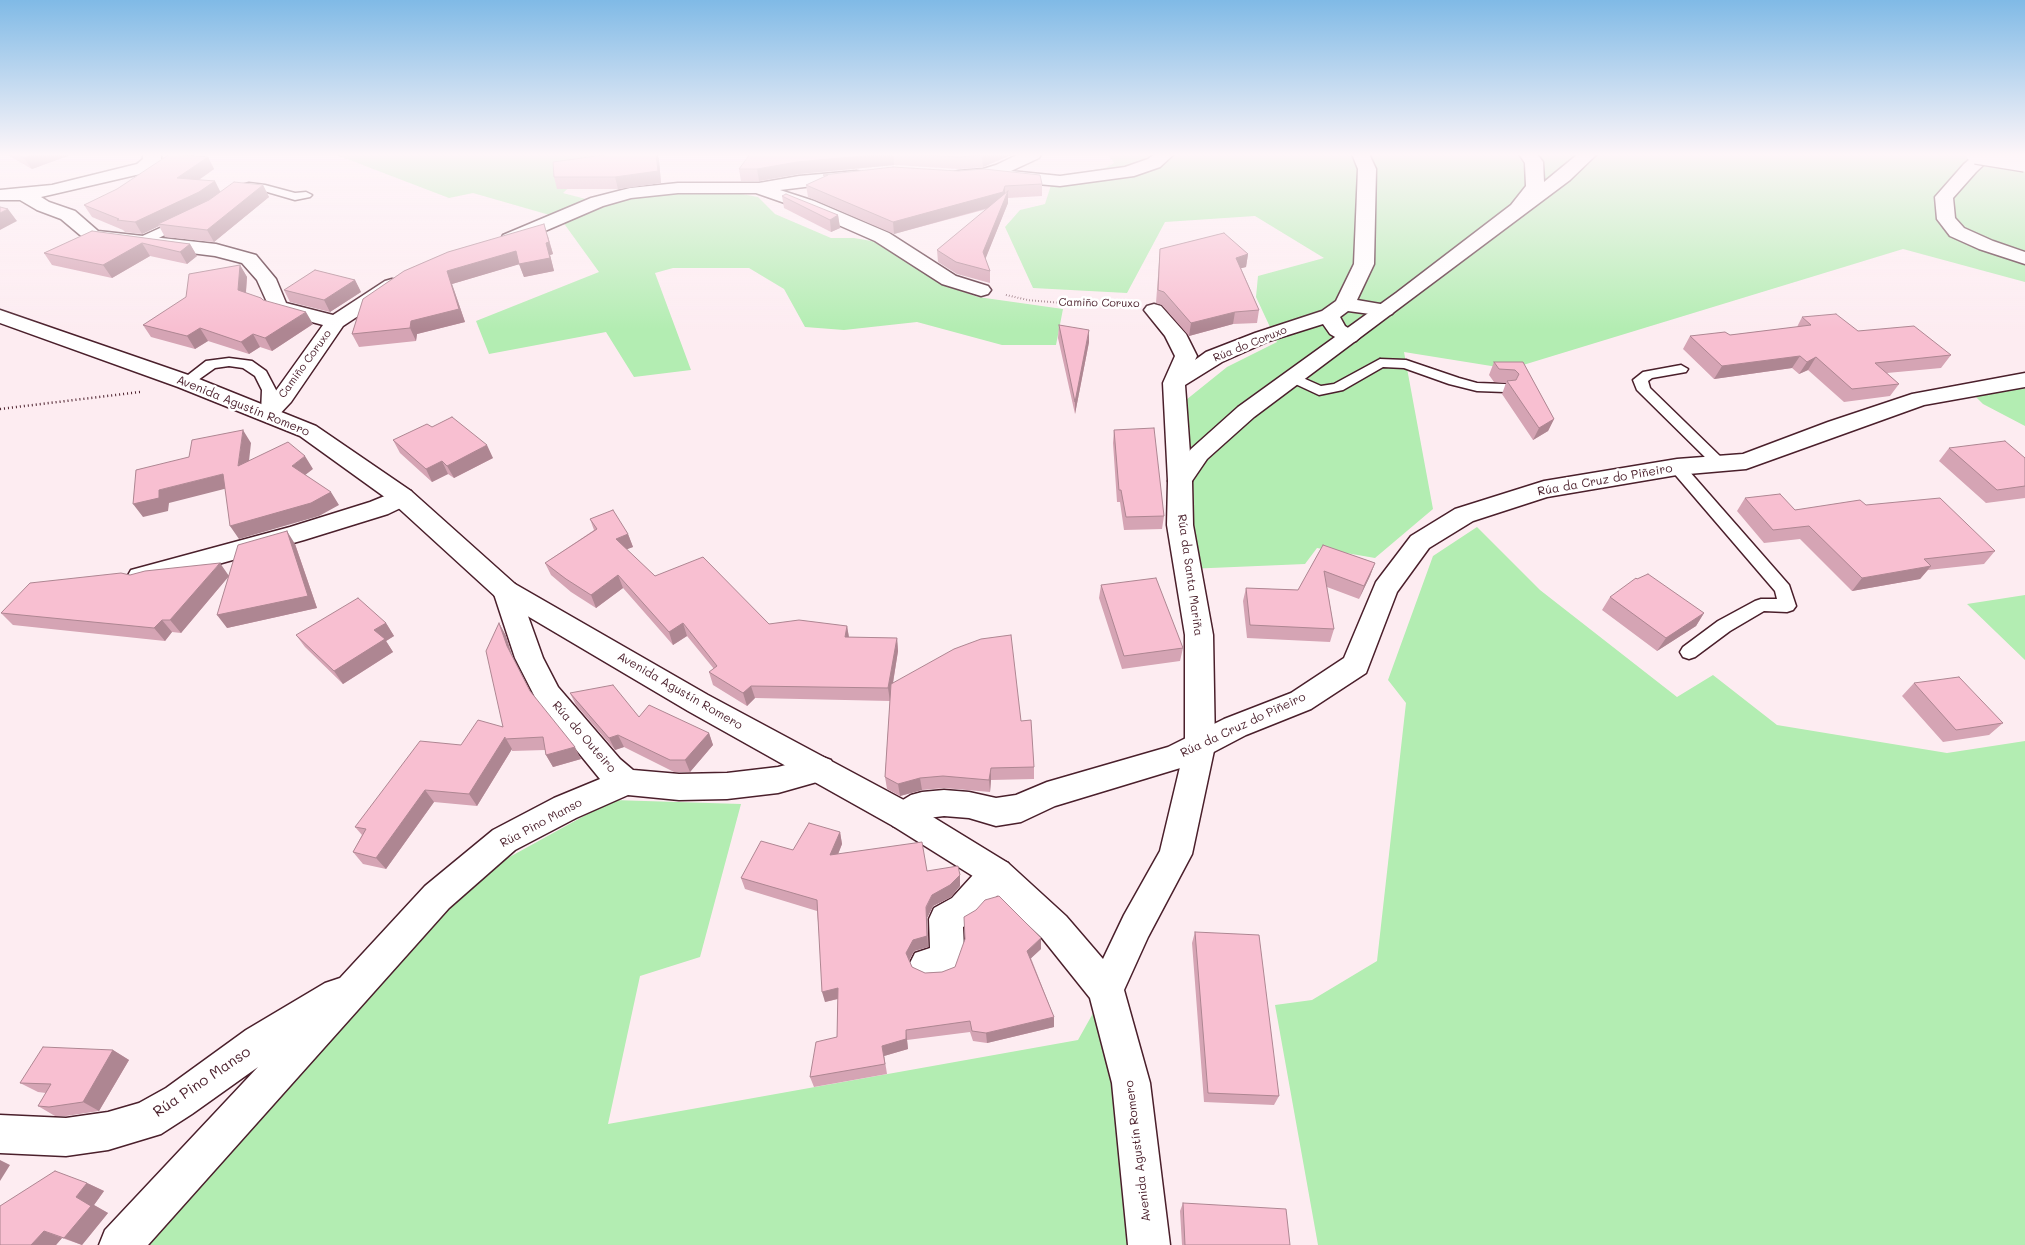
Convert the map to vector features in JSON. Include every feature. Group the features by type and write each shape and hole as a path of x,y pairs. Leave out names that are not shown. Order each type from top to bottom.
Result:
{"main road":[{"path":"60,212 68,215 93,236 113,240 142,241 216,250 249,259 266,279 278,307 336,322"},
{"path":"489,245 522,235 574,212"},
{"path":"824,212 882,237 949,280 981,290"},
{"path":"1349,337 1337,330 1337,310 1364,264 1366,212"},
{"path":"1180,481 1199,454 1246,412 1514,212"},
{"path":"1945,212 1946,219 1957,232 1986,246 2025,258"},
{"name":"Camiño Coruxo","path":"268,413 283,397 336,322 411,274"},
{"path":"1337,310 1363,306 1385,310"},
{"name":"Camiño Coruxo","path":"1154,310 1176,334 1186,356 1174,383 1180,481"},
{"name":"Rúa do Coruxo","path":"1174,383 1214,357 1262,337 1337,310"},
{"name":"Avenida Agustín Romero","path":"0,316 186,382 268,413 308,431 402,496 506,591 698,703 904,816 996,873 1054,927 1106,990 1131,1083 1149,1245"},
{"name":"Rúa da Cruz do Piñeiro","path":"904,816 922,805 944,803 969,805 996,812 1020,808 1047,795 1176,757 1235,727 1301,700 1356,665 1385,589 1420,542 1464,515 1544,489 1677,467 1746,461 1836,426 1920,398 2025,380"},
{"name":"Rúa da Santa Mariña","path":"1106,990 1136,926 1176,854 1200,746 1199,635 1180,525 1180,481"},
{"path":"140,577 304,532 379,508 402,496"},
{"name":"Rúa do Outeiro","path":"506,591 529,658 548,695 609,768 626,782 679,787 727,786 778,780 820,770"},
{"name":"Rúa Pino Manso","path":"120,1245 438,897 504,840 565,808 626,782"},
{"path":"927,965 943,964 947,949 946,919 964,909 996,873"},
{"name":"Rúa Pino Manso","path":"0,1134 66,1136 108,1131 147,1120 179,1101 259,1043 359,983"}],"lane":[{"path":"142,241 195,216"},
{"path":"186,382 210,364 229,362 247,364 261,374 269,390 268,413"},
{"path":"1294,378 1319,391 1338,387 1380,363 1406,364 1477,387 1505,388"},
{"path":"1681,369 1648,375 1640,380 1644,390 1718,462"},
{"path":"1677,467 1782,589 1787,606 1761,605 1724,626 1689,652"}],"path":[{"name":"Camiño Coruxo","path":"981,290 1028,300 1073,304 1141,301 1154,310"},
{"path":"0,408 163,389 186,382"}],"green space":[{"path":"539,212 773,212 831,238 854,238 877,242 943,285 978,297 1063,309 1056,345 1002,345 917,322 844,330 805,327 784,289 749,268 673,268 655,273 691,370 634,377 606,332 489,354 476,321 599,272 560,218"},
{"path":"1018,212 2025,212 2025,282 1903,249 1510,369 1404,352 1433,509 1375,558 1317,548 1305,564 1187,569 1176,408 1227,367 1277,342 1256,297 1258,276 1324,258 1255,216 1165,222 1127,293 1033,288 1005,227"},
{"path":"2025,380 2025,426 1983,404 1969,390"},
{"path":"1477,527 1540,590 1677,697 1713,675 1777,725 1947,753 2025,741 2025,1245 1318,1245 1275,1005 1312,1000 1377,961 1406,703 1388,680 1433,556"},
{"path":"2025,595 2025,660 1967,604"},
{"path":"613,800 741,804 700,957 640,976 608,1124 1078,1040 1106,990 1149,1245 145,1245 437,897"}],"building":[{"path":"102,212 156,212 135,222 117,220 119,219"},
{"path":"183,212 229,212 207,230 158,224"},
{"path":"814,212 831,212 838,215 830,220"},
{"path":"870,212 929,212 893,222"},
{"path":"983,212 999,212 983,252 990,271 956,262 937,250"},
{"path":"544,224 549,242 546,243 550,258 519,264 516,251 447,271 459,309 411,321 410,328 352,334 363,299 404,271 448,252"},
{"path":"92,231 190,244 180,252 142,243 103,265 44,253"},
{"path":"1224,233 1248,254 1236,258 1259,310 1235,312 1191,323 1164,292 1158,290 1160,249"},
{"path":"240,265 238,290 263,300 306,312 265,338 253,334 241,342 200,328 187,336 143,325 186,297 189,274"},
{"path":"315,270 355,280 324,300 284,290"},
{"path":"1836,314 1858,331 1914,326 1951,355 1875,363 1899,384 1852,389 1816,357 1807,362 1800,356 1722,366 1690,336 1725,332 1730,335 1811,325 1802,317"},
{"path":"1059,325 1089,330 1075,402"},
{"path":"1494,362 1523,362 1554,419 1539,428 1507,381 1516,380 1519,374 1515,370 1499,369"},
{"path":"452,417 487,445 447,466 442,461 426,469 393,440 427,424 432,427"},
{"path":"1154,428 1164,516 1126,517 1121,490 1119,490 1114,430"},
{"path":"243,430 238,466 288,442 305,456 292,466 331,492 311,503 230,526 223,474 159,490 159,498 133,504 136,470 189,457 192,440"},
{"path":"2005,441 2025,458 2025,486 1997,490 1949,448"},
{"path":"1780,494 1795,510 1860,500 1866,505 1940,498 1995,551 1924,559 1931,566 1862,578 1809,526 1773,530 1745,498"},
{"path":"613,510 628,534 616,539 655,576 703,557 769,624 799,620 847,626 845,637 897,638 888,688 751,686 743,693 709,672 717,666 683,623 669,632 618,575 591,595 545,563 597,529 590,519"},
{"path":"287,531 308,596 217,615 238,545"},
{"path":"1323,545 1375,563 1364,586 1324,571 1334,629 1250,625 1246,588 1298,590"},
{"path":"220,563 170,620 162,620 154,628 1,613 30,583 121,573 130,575 145,571"},
{"path":"1648,574 1704,613 1666,638 1610,597 1636,578"},
{"path":"1156,578 1183,648 1124,656 1101,585"},
{"path":"358,598 386,623 374,630 385,639 334,671 296,635"},
{"path":"499,623 507,646 530,691 575,747 546,755 543,737 505,739 505,737 469,794 425,790 376,858 353,852 366,829 355,827 420,741 461,745 478,720 503,727 486,651"},
{"path":"1011,635 1021,721 1031,720 1034,767 991,768 989,780 943,776 920,778 898,784 885,777 891,684 954,649 981,639"},
{"path":"1959,677 2003,723 1956,730 1914,683"},
{"path":"613,685 639,717 649,705 709,733 685,760 670,760 618,735 609,738 570,693"},
{"path":"809,823 840,832 830,855 922,842 927,871 958,866 960,875 950,885 932,895 926,907 927,936 913,940 906,953 912,967 925,973 942,972 955,967 965,939 964,917 976,910 985,900 999,896 1041,938 1027,951 1054,1017 986,1033 972,1031 970,1021 906,1030 906,1039 882,1046 885,1064 810,1077 816,1042 837,1037 838,988 822,992 817,900 741,878 761,841 793,850"},
{"path":"1195,932 1259,935 1279,1096 1208,1093"},
{"path":"43,1047 113,1050 83,1102 49,1107 38,1106 51,1084 20,1083"},
{"path":"55,1171 87,1183 76,1197 91,1206 64,1238 44,1231 31,1245 0,1245 0,1206"},
{"path":"1183,1203 1286,1209 1290,1245 1185,1245"}]}
